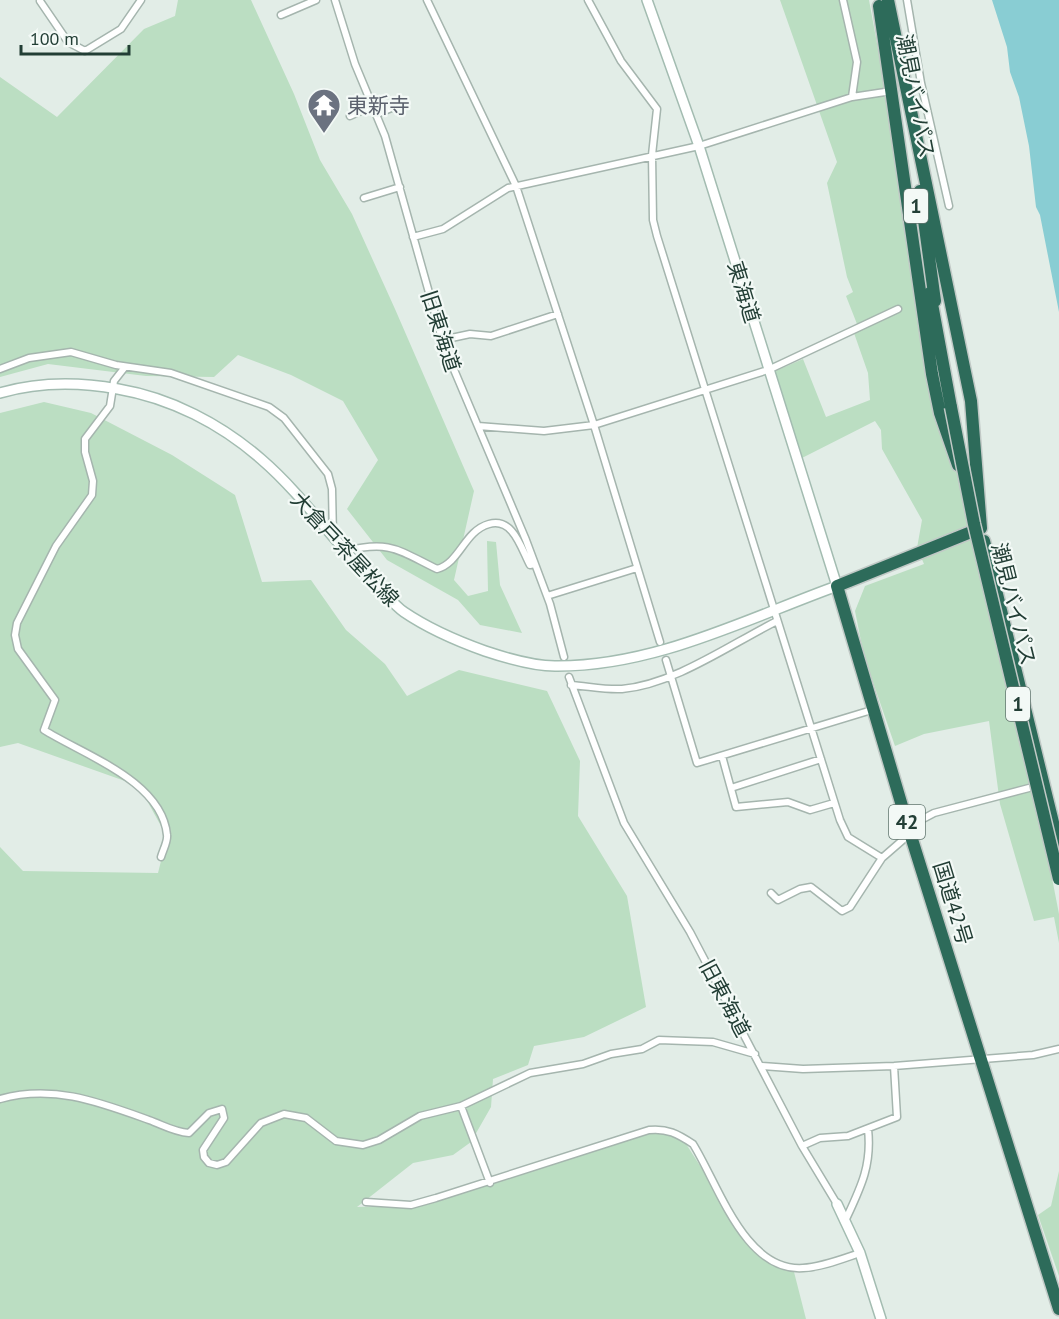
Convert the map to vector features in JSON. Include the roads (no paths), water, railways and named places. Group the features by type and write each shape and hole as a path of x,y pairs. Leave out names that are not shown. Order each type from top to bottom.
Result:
{"highway":[{"name":"1","path":"881,2 901,70"},
{"name":"潮見バイパス","path":"881,2 903,121 934,321 951,406 975,524 1059,879"},
{"path":"881,2 932,374 940,413 981,528"},
{"name":"潮見バイパス","path":"901,70 951,406"},
{"path":"901,70 970,401 981,528"},
{"name":"1","path":"981,528 1059,847"},
{"path":"837,586 981,528"},
{"name":"国道42号","path":"837,586 910,833 1059,1309"}],"street":[{"path":"40,1 68,42 85,51 121,29 141,0"},
{"path":"281,15 316,0"},
{"name":"旧東海道","path":"335,0 356,64 374,105 400,187 441,340 535,564 547,596 564,657"},
{"path":"427,0 516,186 594,425 660,642"},
{"path":"588,0 621,61 657,109 652,154 653,220 657,236 773,609 812,726 834,803 848,837 882,858"},
{"name":"東海道","path":"647,0 699,146 837,586"},
{"path":"843,0 857,62 852,98"},
{"path":"907,0 918,83 949,206"},
{"path":"414,237 443,229 493,195 516,186 652,154 699,146 852,98 885,92"},
{"path":"350,116 374,105"},
{"path":"377,114 396,106"},
{"path":"364,198 400,187"},
{"path":"478,426 544,431 594,425 768,370 898,309"},
{"path":"441,340 470,334 491,336 558,314"},
{"path":"0,369 29,358 71,352 125,367 171,373 269,407 284,418 328,474 332,489 333,538"},
{"path":"125,367 117,375 110,406 85,439 85,452 93,482 92,495 56,546 23,607 15,635 18,649 56,700 44,730 117,771 153,800 163,817 168,837 161,857"},
{"name":"大倉戸茶屋松線","path":"0,393 17,388 62,384 113,388 141,393 187,410 230,435 269,467 403,611 452,639 502,657 552,666 591,664 669,649 837,586"},
{"path":"345,551 372,545 384,545 437,569 446,567 471,534 495,522 504,523 513,531 530,565 535,564"},
{"path":"547,596 637,568"},
{"path":"571,685 620,689 671,676 777,621"},
{"path":"666,660 697,763 812,726 875,709"},
{"name":"旧東海道","path":"569,677 624,823 690,932 802,1146 846,1219 861,1253 881,1319"},
{"path":"722,756 736,807 789,802 810,810 834,803"},
{"path":"731,788 821,759"},
{"path":"771,893 778,900 800,889 811,887 842,911 850,907 882,858 910,833 919,821 934,813 1029,788"},
{"path":"0,1099 44,1091 73,1096 147,1119 178,1132 189,1133 209,1113 222,1109 224,1118 203,1150 204,1157 209,1163 217,1165 226,1162 261,1123 272,1116 284,1114 306,1118 336,1141 363,1145 379,1140 420,1116 461,1106 530,1073 584,1064 611,1053 642,1049 659,1040 712,1042 755,1054"},
{"path":"762,1066 803,1069 894,1066 1033,1055 1059,1049"},
{"path":"802,1146 820,1138 848,1136 897,1117 894,1066"},
{"path":"461,1106 490,1183"},
{"path":"366,1202 411,1205 490,1183 649,1130 663,1128 693,1144 743,1236 758,1253 786,1267 801,1268 861,1253"},
{"path":"846,1219 867,1170 870,1151 868,1129"}],"water":[{"path":"992,0 1059,0 1059,312 1040,215 1036,207 1029,146 1019,97 1010,72 1007,47"}],"place":[{"name":"東新寺","path":"324,134"}]}
